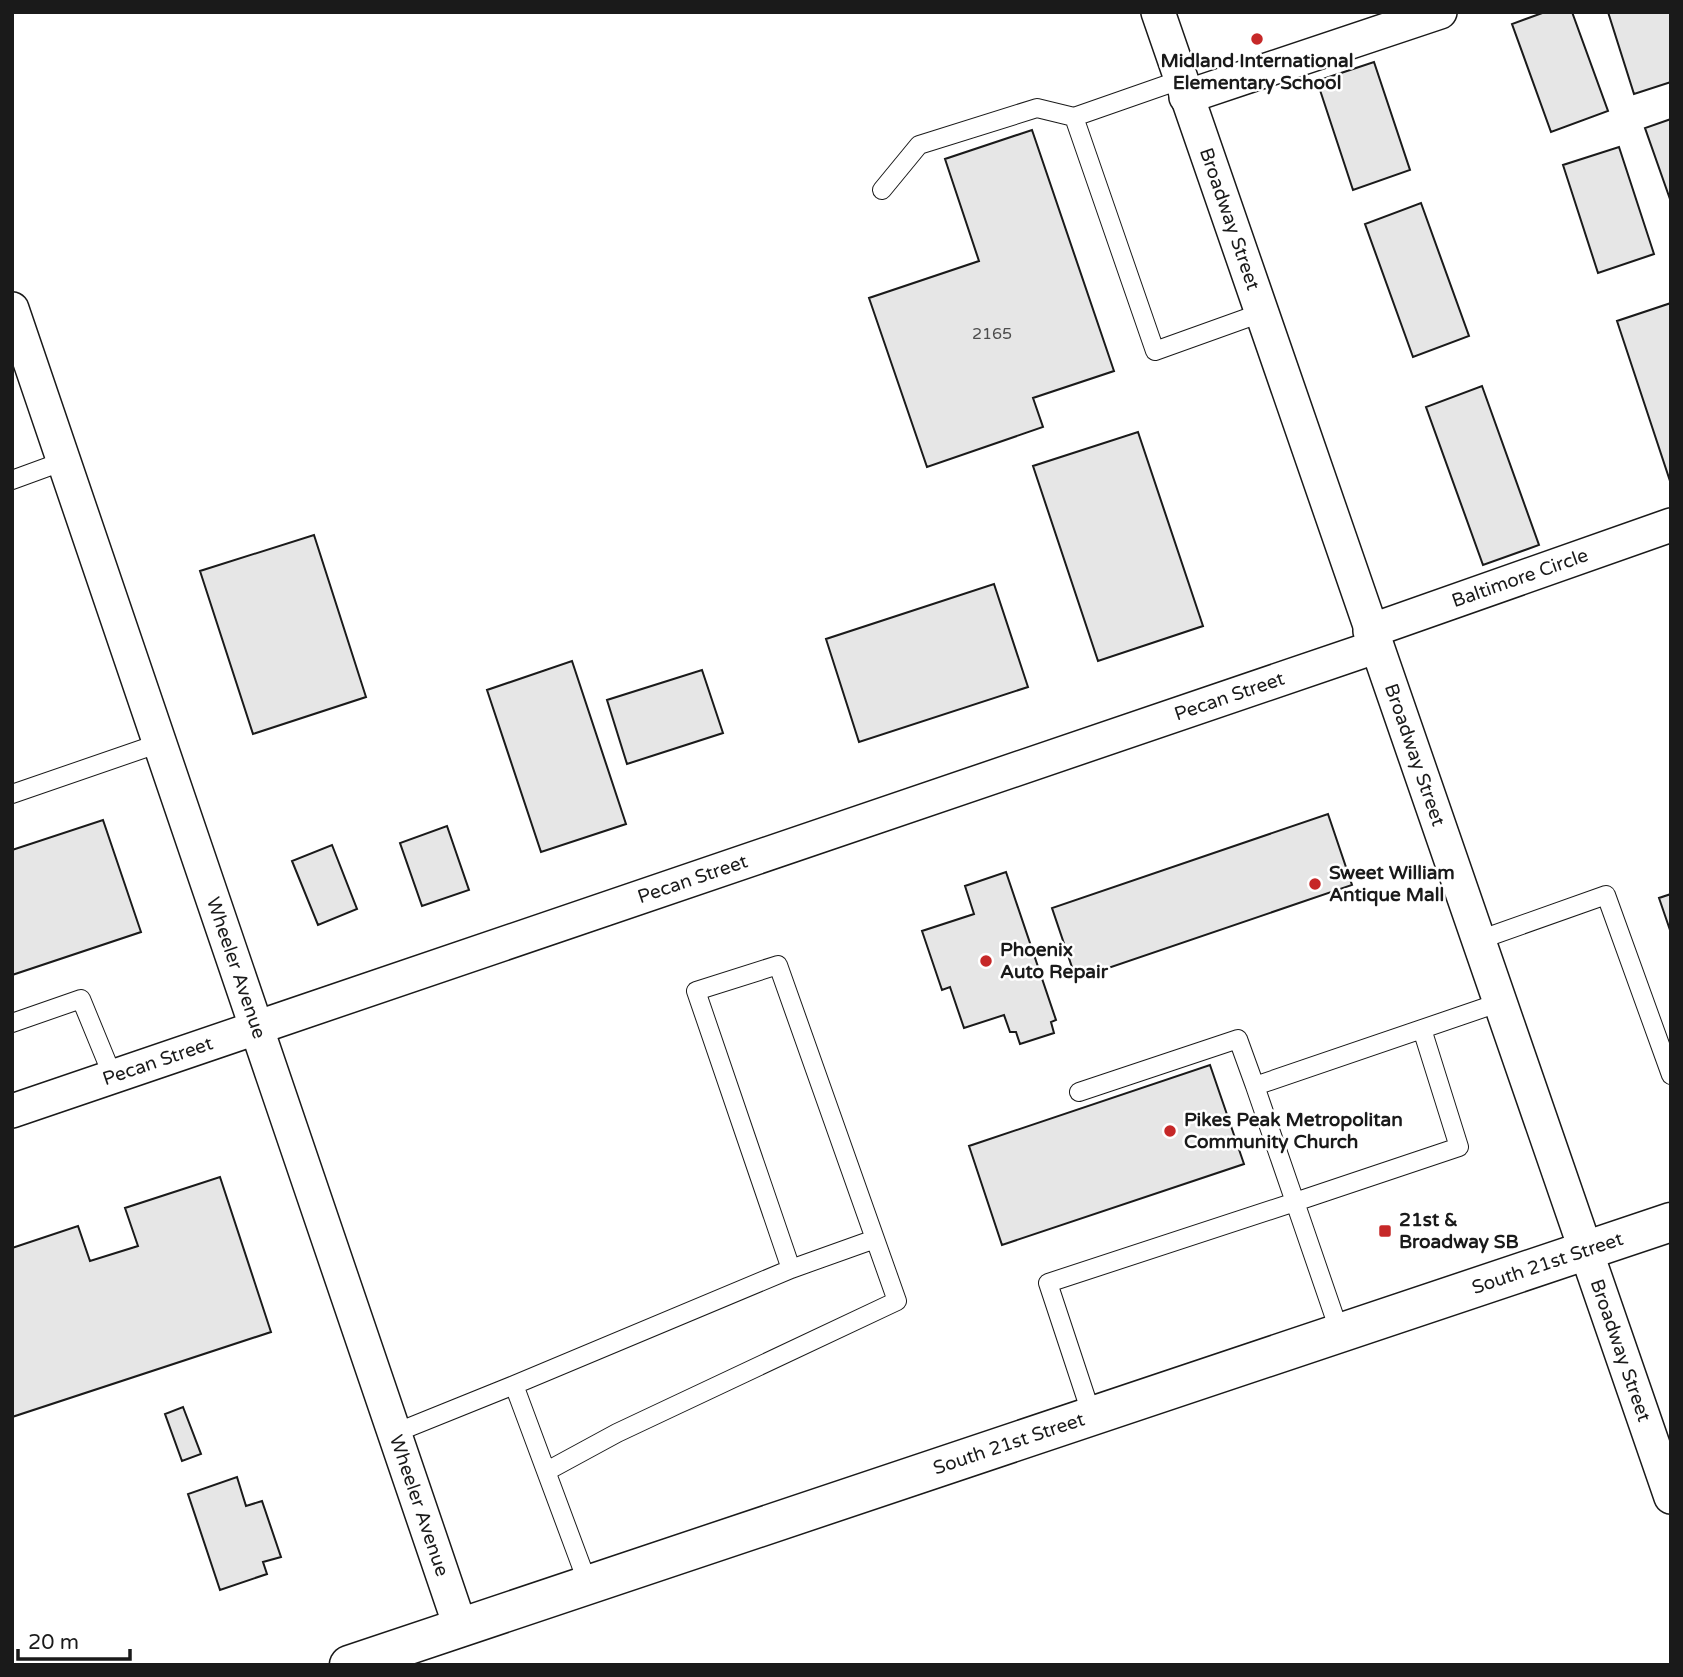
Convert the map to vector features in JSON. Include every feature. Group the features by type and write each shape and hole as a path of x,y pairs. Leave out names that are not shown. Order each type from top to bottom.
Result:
{"main road":[{"name":"South 21st Street","path":"349,1665 1671,1222"}],"street":[{"name":"Broadway Street","path":"1158,12 1372,639 1588,1250 1671,1497"},
{"path":"1183,88 1440,12"},
{"name":"Wheeler Avenue","path":"12,309 460,1626"},
{"name":"Baltimore Circle","path":"1372,639 1671,525"},
{"name":"Pecan Street","path":"12,1111 258,1028 1372,639"}],"lane":[{"path":"882,190 919,145 1037,107 1074,117 1183,88"},
{"path":"1074,117 1156,351 1261,313"},
{"path":"12,480 64,461"},
{"path":"12,794 160,743"},
{"path":"1479,940 1606,895 1671,1075"},
{"path":"547,1471 617,1433 897,1301 778,965 696,991 791,1269"},
{"path":"12,1023 81,999 113,1077"},
{"path":"1255,1086 1501,1002"},
{"path":"1092,1416 1048,1283 1459,1146 1422,1029"},
{"path":"1079,1092 1238,1040 1340,1333"},
{"path":"394,1433 791,1269 875,1239"},
{"path":"514,1385 589,1584"}],"building":[{"path":"1545,12 1572,12 1608,111 1551,132 1512,24"},
{"path":"1608,12 1671,12 1671,82 1634,94"},
{"path":"1374,62 1410,170 1353,190 1317,81"},
{"path":"1671,119 1671,202 1645,128"},
{"path":"1032,130 1114,371 1033,398 1043,427 927,467 869,298 979,261 945,159"},
{"path":"1619,147 1654,254 1598,273 1563,165"},
{"path":"1421,203 1469,336 1413,357 1365,224"},
{"path":"1671,303 1671,481 1670,481 1617,321"},
{"path":"1482,386 1539,545 1483,565 1426,407"},
{"path":"1138,432 1203,626 1098,661 1033,466"},
{"path":"314,535 366,697 253,734 200,571"},
{"path":"994,584 1028,687 859,742 826,639"},
{"path":"572,661 626,824 541,852 487,690"},
{"path":"702,670 723,733 627,764 607,700"},
{"path":"1328,814 1352,885 1076,979 1052,908"},
{"path":"103,820 141,932 12,975 12,850"},
{"path":"447,826 469,890 422,906 400,843"},
{"path":"332,845 357,909 318,925 292,861"},
{"path":"1006,872 1056,1020 1051,1022 1054,1033 1020,1044 1016,1032 1010,1032 1004,1015 964,1028 950,987 942,990 922,931 974,914 965,886"},
{"path":"1671,894 1671,933 1659,898"},
{"path":"1210,1065 1244,1164 1002,1245 969,1146"},
{"path":"220,1177 271,1332 12,1417 12,1248 78,1226 90,1261 138,1246 125,1208"},
{"path":"183,1407 201,1454 182,1461 165,1414"},
{"path":"237,1477 246,1506 262,1501 281,1557 263,1562 267,1574 220,1590 188,1494"}],"place":[{"name":"Midland International Elementary School","path":"1257,39"},
{"name":"Sweet William Antique Mall","path":"1315,884"},
{"name":"Phoenix Auto Repair","path":"986,961"},
{"name":"Pikes Peak Metropolitan Community Church","path":"1170,1131"},
{"name":"21st & Broadway SB","path":"1385,1231"}]}
